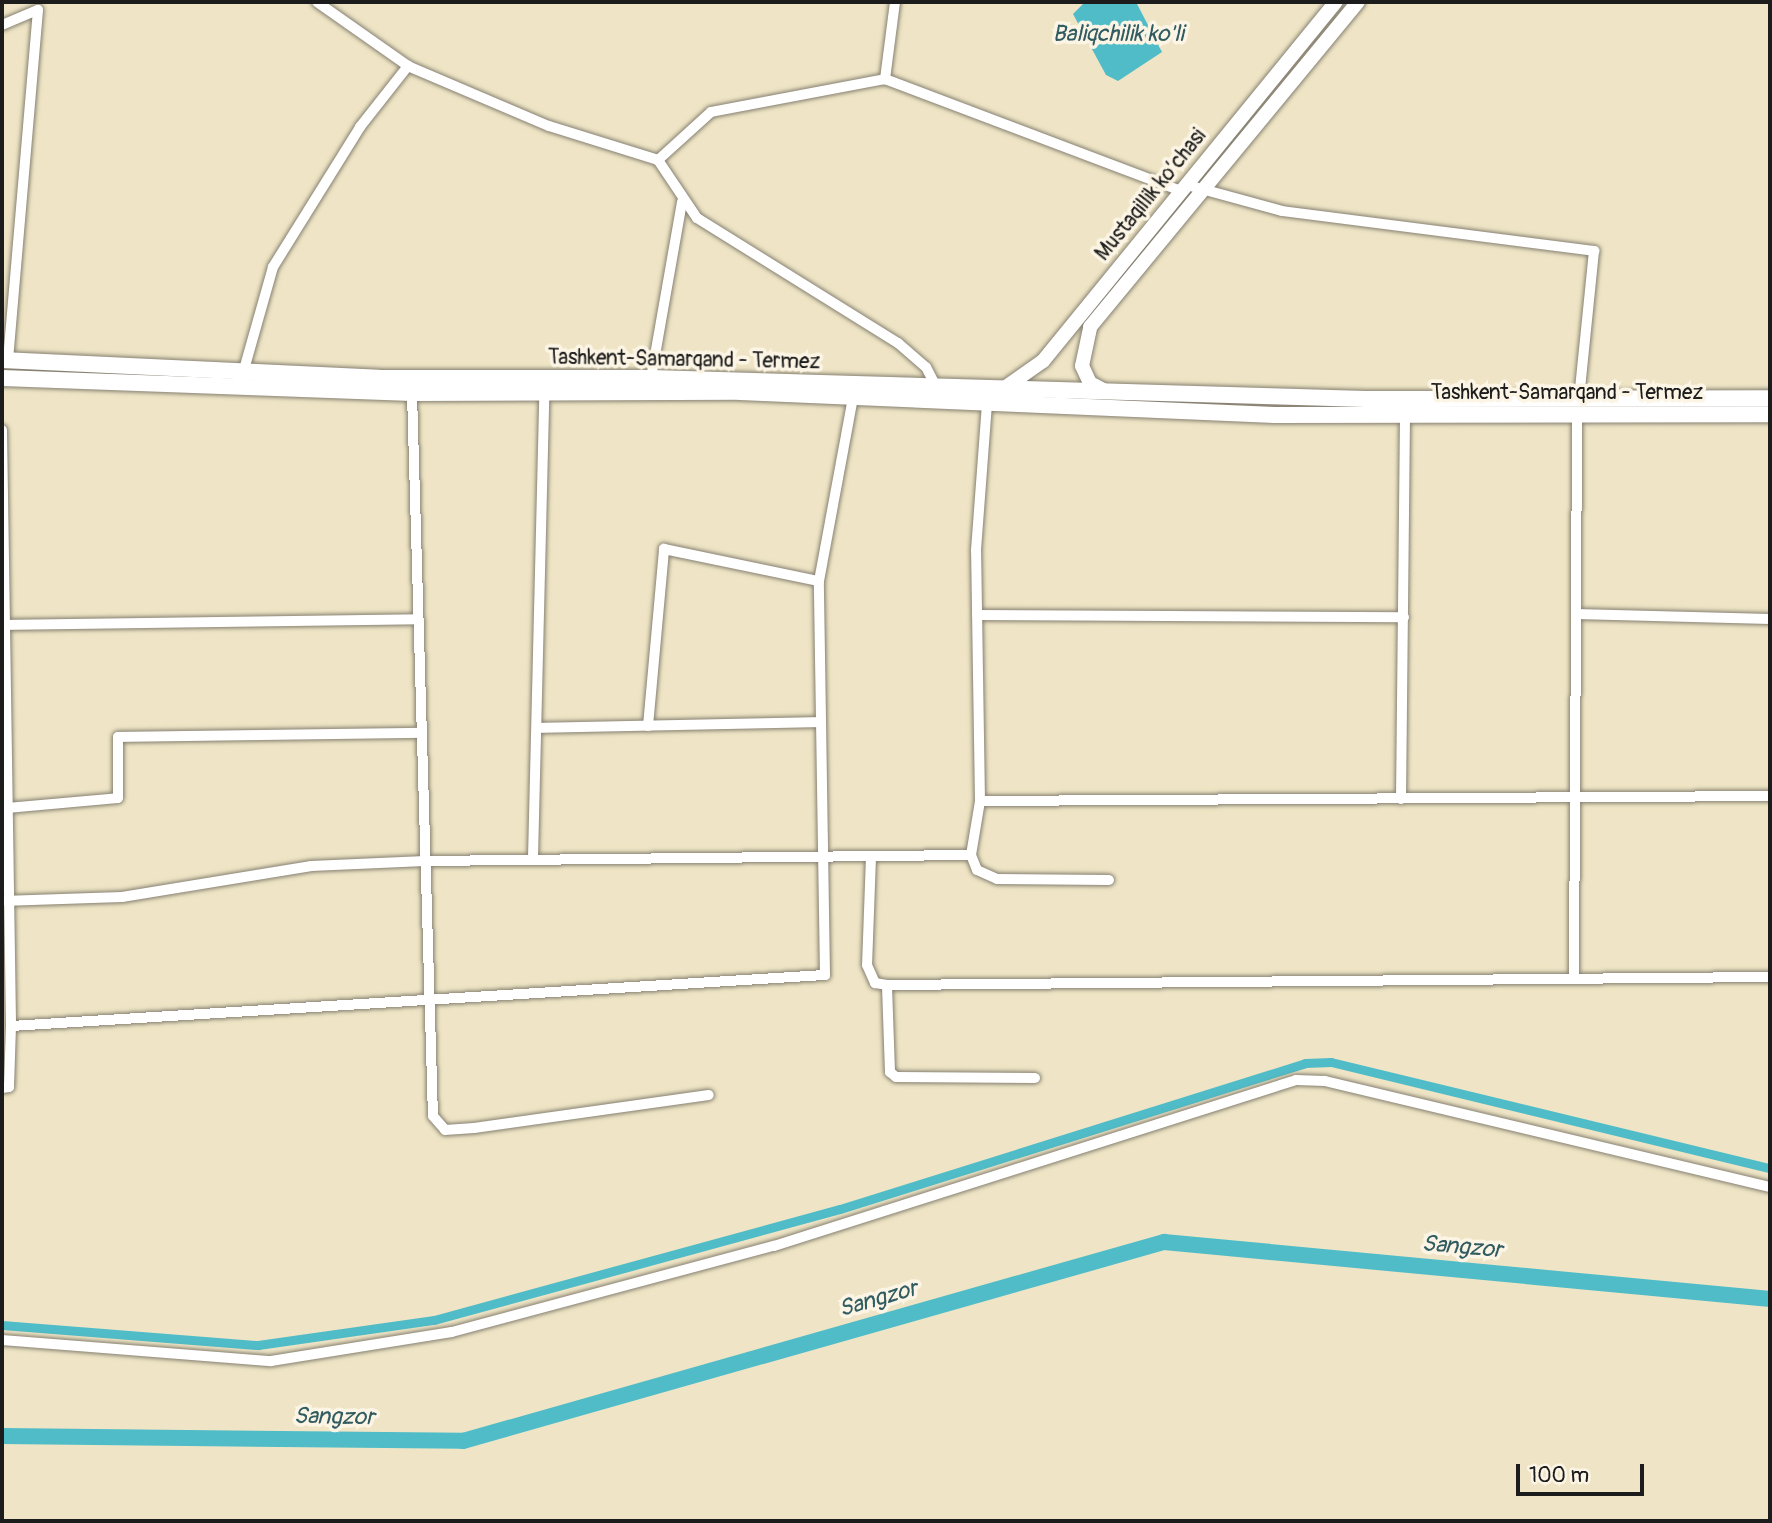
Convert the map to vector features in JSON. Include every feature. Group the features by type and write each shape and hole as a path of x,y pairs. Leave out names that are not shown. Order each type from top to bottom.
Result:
{"highway":[{"name":"Tashkent-Samarqand - Termez","path":"5,360 243,373 651,378 937,388 985,397 1365,407 1578,407 1770,414"},
{"name":"Tashkent-Samarqand - Termez","path":"2,377 412,393 544,395 853,398 1113,393 1365,407 1405,415 1770,398"}],"main road":[{"name":"Mustaqillik ko’chasi","path":"985,397 1017,383 1038,368 1335,2"},
{"name":"Mustaqillik ko’chasi","path":"1113,393 1087,378 1081,360 1085,337 1201,191 1358,2"}],"street":[{"path":"317,2 408,66 549,126 658,160 682,202 697,218 898,343 926,367 937,388"},
{"path":"885,79 895,2"},
{"path":"2,25 42,6"},
{"path":"5,360 42,6"},
{"path":"243,373 273,267 359,127 408,66"},
{"path":"658,160 711,112 885,79 1184,188 1282,211 1594,251 1578,407 1574,976"},
{"path":"651,378 682,202"},
{"path":"412,393 416,619 433,1116 445,1130 709,1095"},
{"path":"533,858 544,395"},
{"path":"985,397 977,615 980,801 971,855 977,870 997,879 1110,880"},
{"path":"11,1026 431,997 825,975 819,722 819,581 853,398"},
{"path":"1401,799 1405,415"},
{"path":"2,430 6,903 11,1026 9,1087 2,1088"},
{"path":"648,726 664,548 819,581"},
{"path":"1576,614 1770,619"},
{"path":"977,615 1404,617"},
{"path":"3,625 416,619"},
{"path":"537,728 819,722"},
{"path":"7,808 118,798 118,737 421,733"},
{"path":"980,801 1770,796"},
{"path":"6,903 122,897 311,866 533,858 971,855"},
{"path":"871,857 867,965 875,984 1574,976 1770,977"},
{"path":"887,985 890,1072 896,1077 1035,1078"},
{"path":"2,1340 271,1361 452,1332 774,1246 1296,1080 1325,1081 1770,1187"}],"water":[{"name":"Baliqchilik ko'li","path":"1085,2 1136,2 1162,52 1118,81 1106,75 1073,14"}],"waterway":[{"path":"2,1325 258,1345 434,1320 840,1209 1305,1063 1331,1062 1770,1168"},
{"name":"Sangzor","path":"2,1436 463,1441 1164,1242 1770,1299"}]}
